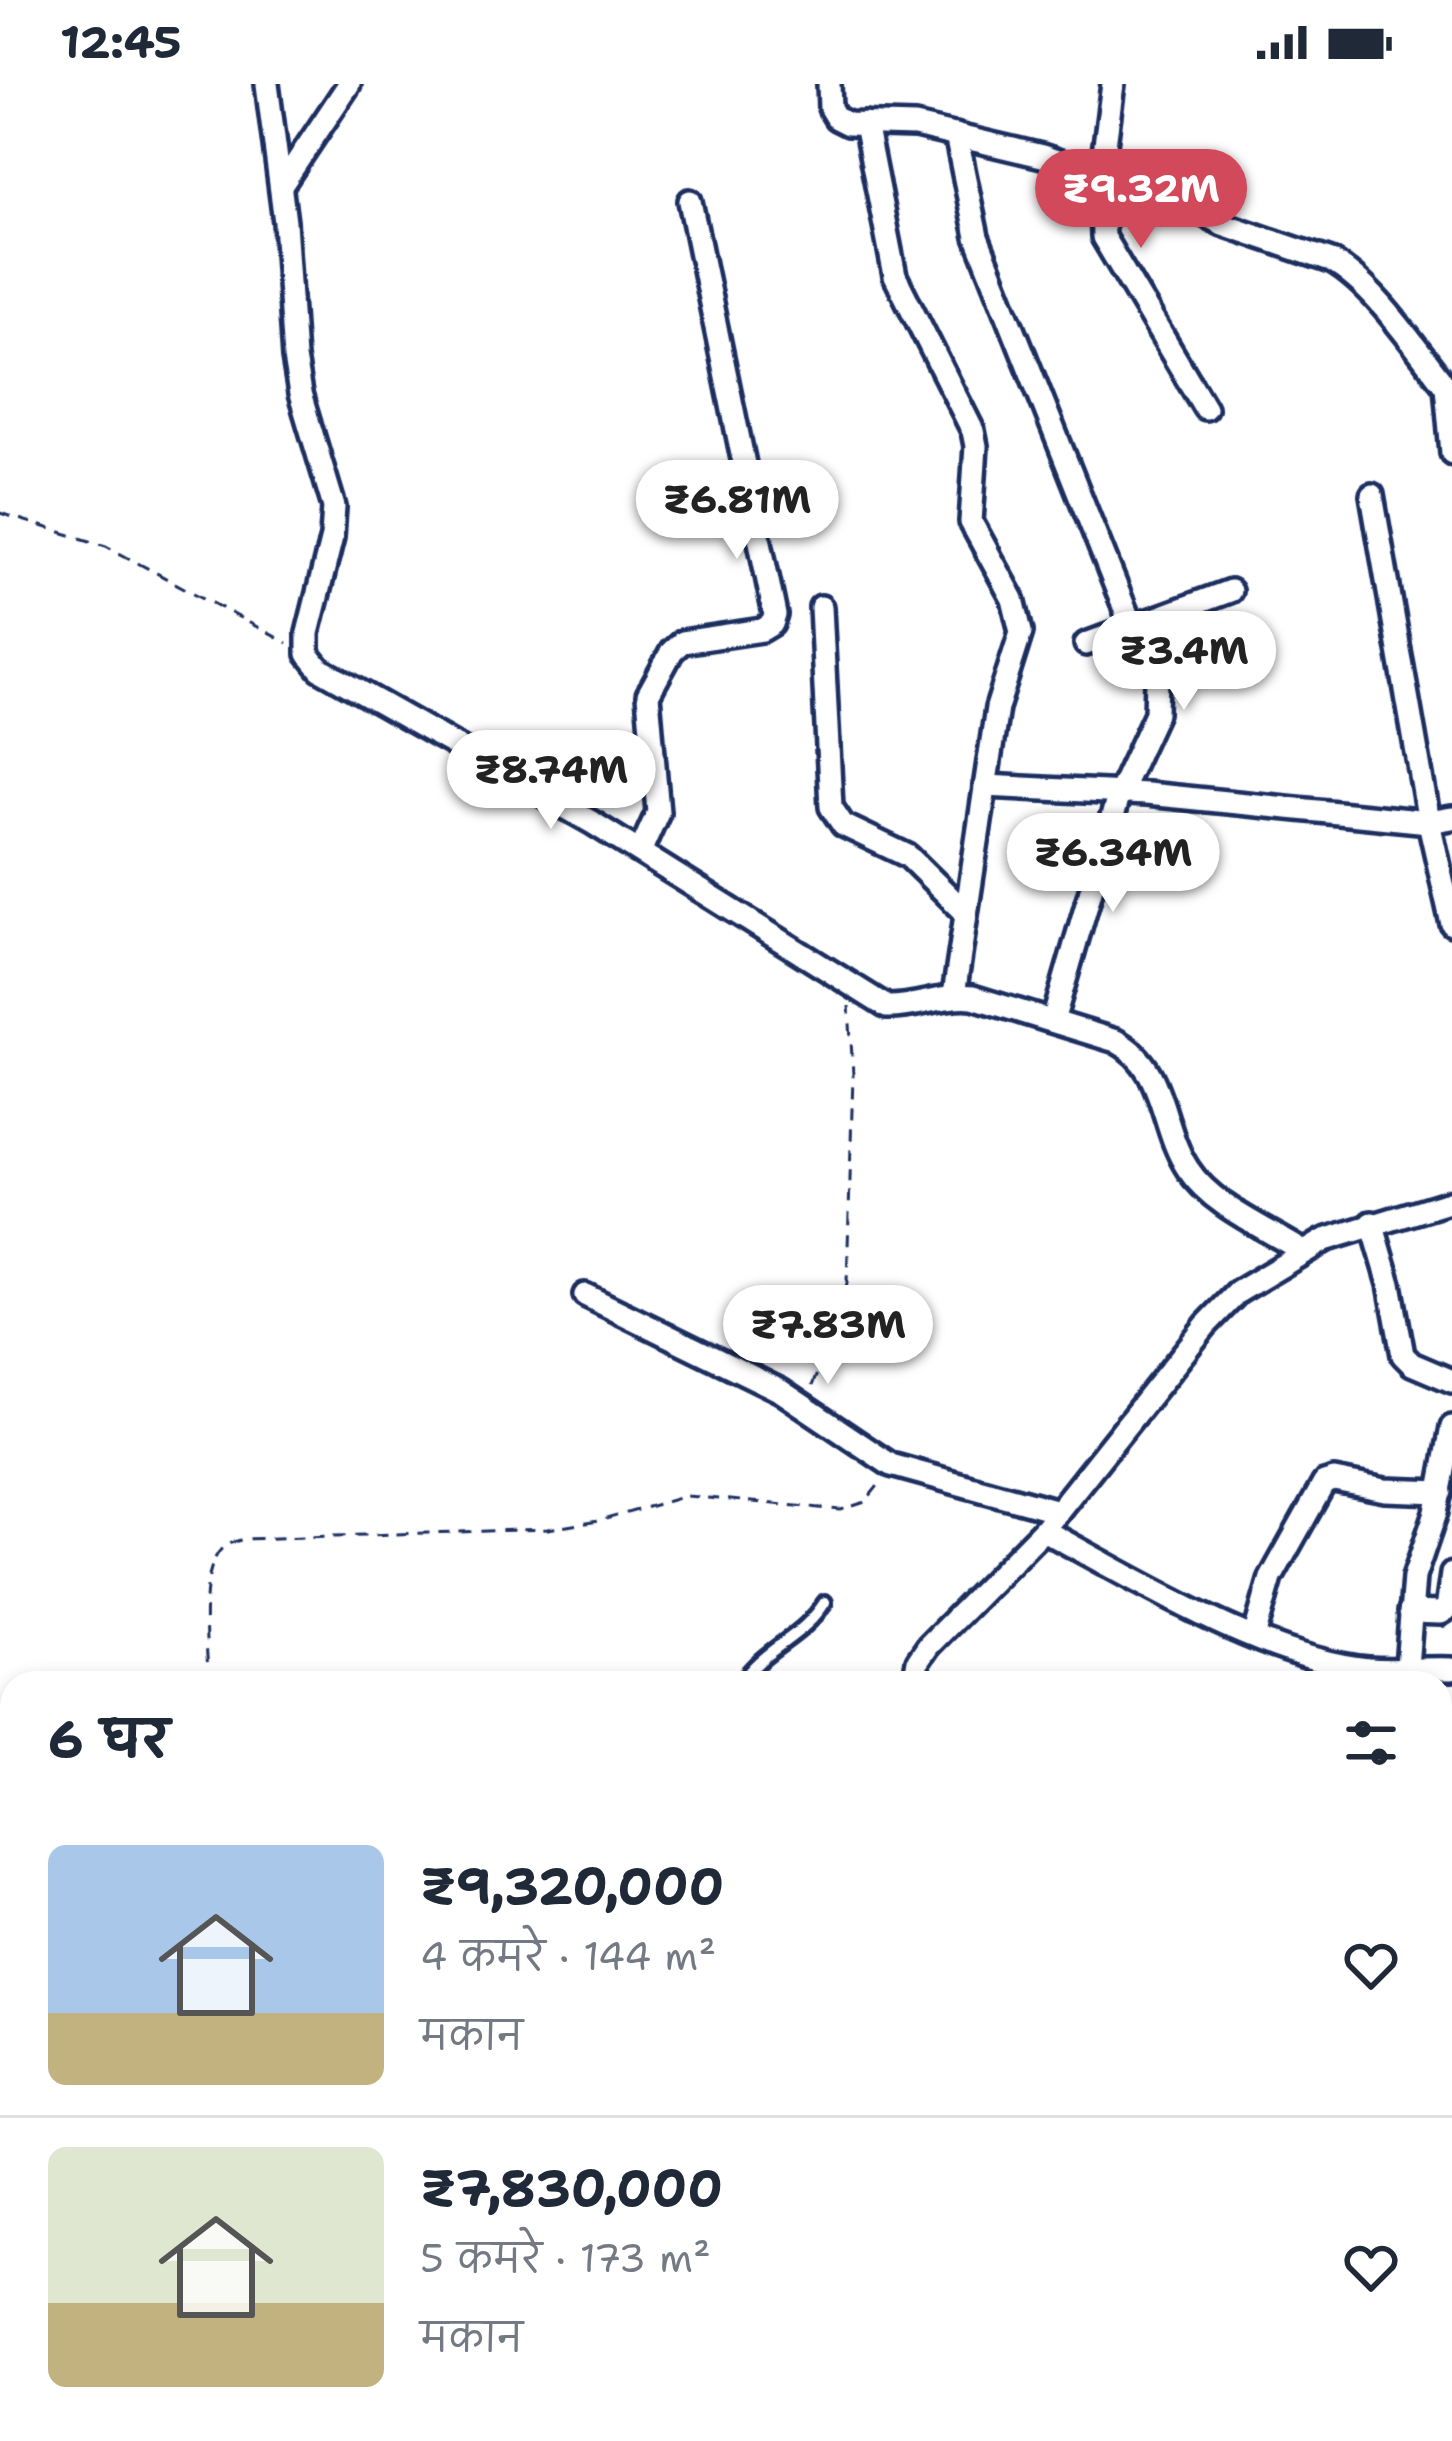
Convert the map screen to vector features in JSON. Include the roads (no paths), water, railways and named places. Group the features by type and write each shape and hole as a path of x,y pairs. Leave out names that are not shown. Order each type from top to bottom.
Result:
{"street":[{"path":"267,84 297,376 334,507 332,537 308,633 308,654 336,682 640,852 887,1006 906,1007 955,995 1116,1040 1134,1051 1157,1087 1186,1167 1203,1187 1302,1251"},
{"path":"281,186 350,84"},
{"path":"829,84 830,108 848,124 914,126 1101,175 1345,269 1449,390 1452,453"},
{"path":"1113,84 1100,222 1112,257 1205,408"},
{"path":"865,124 895,275 973,431 971,522 1019,616 1020,645 998,708 955,995"},
{"path":"956,135 977,237 1140,625 1157,680 1156,713 1119,793 1053,1022"},
{"path":"640,852 658,812 649,695 653,682 682,642 762,630 772,624 775,615 691,201"},
{"path":"1372,496 1441,820 1452,924"},
{"path":"1086,644 1230,591"},
{"path":"821,607 835,816 842,825 908,856 966,913"},
{"path":"985,787 1119,793 1441,820"},
{"path":"916,1671 929,1646 1043,1530 1206,1325 1238,1292 1302,1251 1372,1223 1452,1201"},
{"path":"1372,1223 1403,1355 1452,1382"},
{"path":"585,1294 805,1405 891,1465 1058,1511"},
{"path":"1407,1667 1414,1577 1443,1506 1452,1427"},
{"path":"1254,1636 1271,1578 1324,1483 1334,1480 1443,1506"},
{"path":"1043,1530 1254,1636 1355,1671"},
{"path":"1411,1612 1447,1609 1452,1574"},
{"path":"1390,1671 1452,1669"}],"lane":[{"path":"751,1671 807,1627 825,1602"}]}
